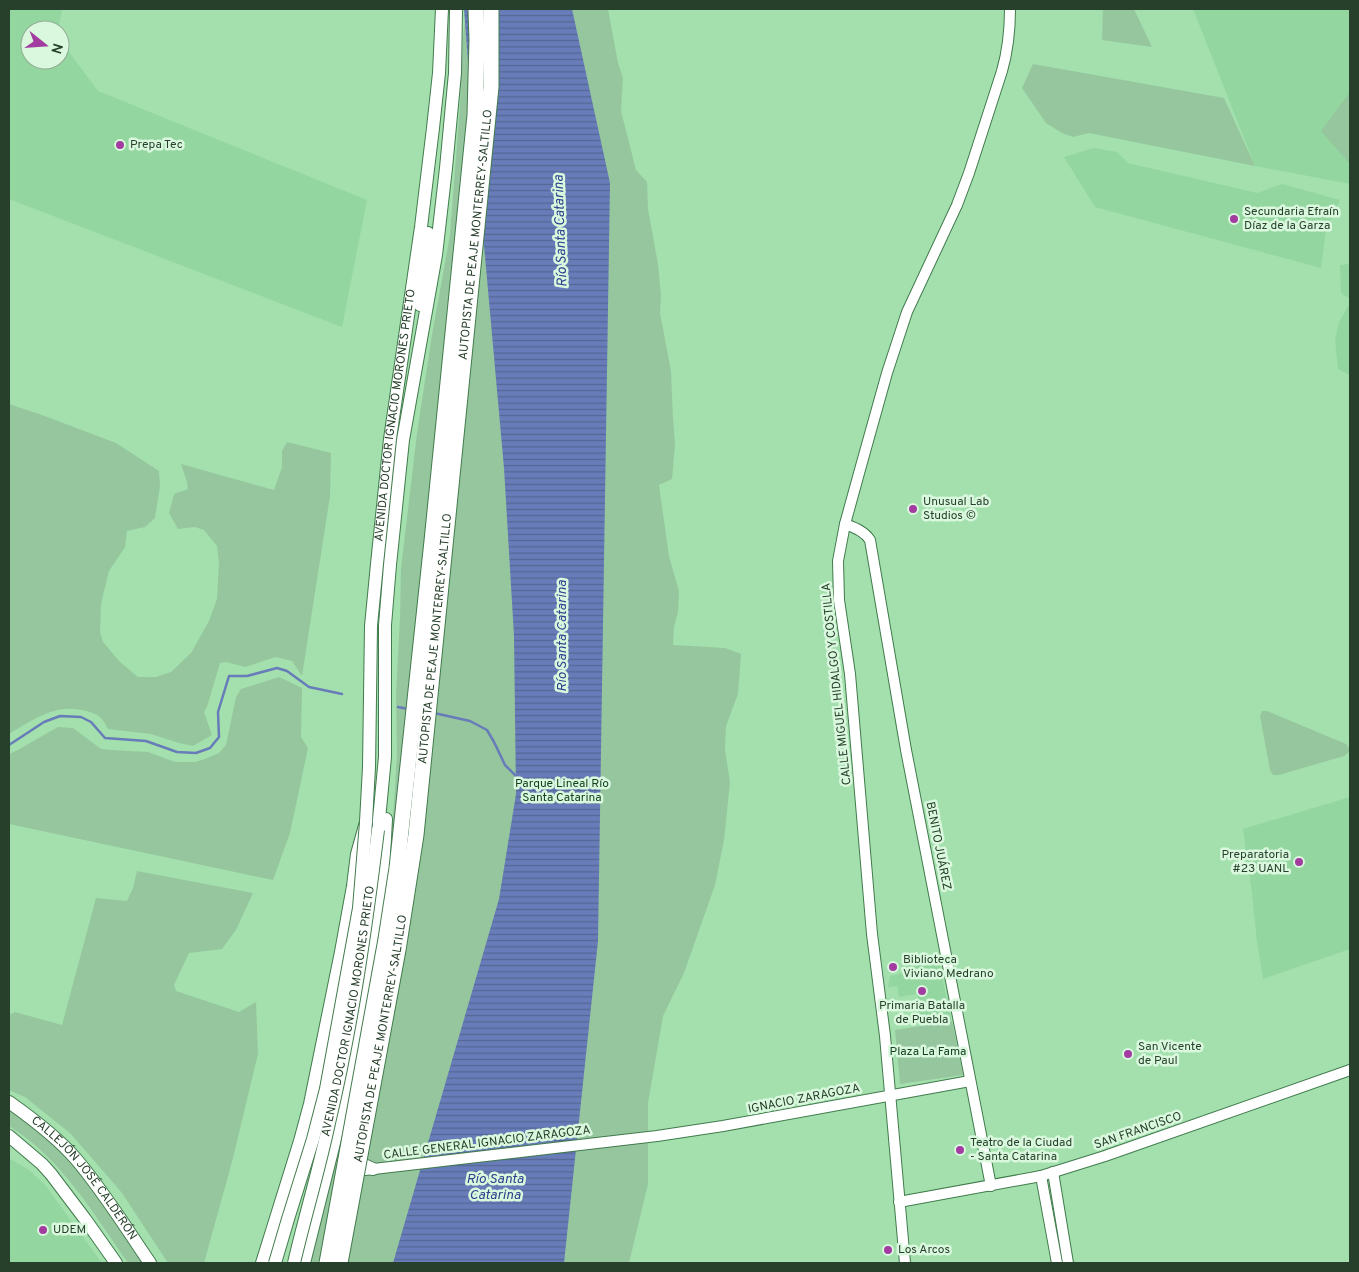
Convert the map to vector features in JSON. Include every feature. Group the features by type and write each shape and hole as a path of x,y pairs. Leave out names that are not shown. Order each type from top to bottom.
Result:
{"highway":[{"name":"AUTOPISTA DE PEAJE MONTERREY-SALTILLO","path":"327,1263 386,939 397,868 475,115 476,9"},
{"name":"AUTOPISTA DE PEAJE MONTERREY-SALTILLO","path":"340,1263 398,950 416,835 491,87 491,9"}],"main road":[{"name":"AVENIDA DOCTOR IGNACIO MORONES PRIETO","path":"275,1263 313,1139 326,1089 359,908 369,767 371,626 390,439 421,228 439,73 442,9"},
{"name":"AVENIDA DOCTOR IGNACIO MORONES PRIETO","path":"304,1263 338,1127 372,956 383,877 386,807 385,625 390,565 403,440 436,255 455,72 456,9"},
{"path":"421,228 428,236 420,298 420,311 424,325"},
{"name":"AVENIDA DOCTOR IGNACIO MORONES PRIETO","path":"294,1263 330,1122 358,976 378,830 385,757"},
{"name":"AVENIDA DOCTOR IGNACIO MORONES PRIETO","path":"262,1263 310,1104 341,952 357,854 366,822"},
{"path":"341,952 372,956"},
{"name":"CALLEJÓN JOSÉ CALDERÓN","path":"9,1102 38,1124 76,1159 150,1263"},
{"path":"310,1104 322,1106 333,1112 341,1138 353,1158 362,1164 379,1169"},
{"name":"CALLEJÓN JOSÉ CALDERÓN","path":"9,1136 51,1174 116,1263"},
{"path":"312,1229 318,1215 327,1202 347,1179 360,1170"}],"street":[{"name":"CALLE MIGUEL HIDALGO Y COSTILLA","path":"905,1263 885,1036 872,934 850,674 839,600 838,561 845,524 907,312 957,205 1002,71 1010,36 1010,9"},
{"name":"BENITO JUÁREZ","path":"845,524 862,531 870,540 906,750 991,1186"},
{"name":"SAN FRANCISCO","path":"899,1202 1041,1176 1105,1156 1350,1070"},
{"name":"IGNACIO ZARAGOZA","path":"643,1137 752,1122 970,1081"},
{"name":"CALLE GENERAL IGNACIO ZARAGOZA","path":"282,1198 310,1180 343,1171 379,1169 643,1137"},
{"path":"1053,1172 1068,1263"},
{"path":"1041,1176 1057,1263"}],"shaded area":[{"name":"Prepa Tec","path":"9,9 62,9 60,20 20,20 20,70 70,70 70,53 98,91 367,200 342,327 9,199"},
{"path":"1193,9 1350,9 1350,184 1255,166"},
{"name":"Secundaria Efraín Díaz de la Garza","path":"1094,148 1117,152 1128,163 1257,193 1282,184 1340,200 1326,230 1321,268 1095,207 1064,157"},
{"path":"1350,264 1350,299 1341,293 1340,265"},
{"path":"1350,303 1350,375 1338,369 1335,340 1339,322"},
{"name":"Preparatoria #23 UANL","path":"1350,797 1350,949 1263,979 1243,829"},
{"name":"Primaria Batalla de Puebla","path":"901,963 940,966 951,1020 921,1024 917,994 899,997 897,986 888,987 890,976 903,973"},
{"name":"UDEM","path":"9,1158 29,1170 45,1185 102,1263 9,1263"}],"green space":[{"name":"Parque Lineal Río Santa Catarina","path":"466,9 608,9 618,63 623,78 621,111 636,170 647,182 648,209 658,264 661,296 660,313 671,371 675,445 672,479 659,485 669,556 679,591 673,645 725,648 741,654 738,694 726,726 725,750 730,782 724,840 715,885 684,973 663,1016 648,1103 648,1184 629,1263 290,1263 386,880 397,754 396,693 401,569 417,433 450,235"},
{"path":"1103,9 1134,9 1152,47 1102,40"},
{"path":"1033,64 1224,98 1255,166 1089,133 1073,137 1062,133 1046,123 1022,88"},
{"path":"1350,92 1350,164 1321,131"},
{"path":"9,404 116,443 159,471 160,486 155,518 145,527 127,531 125,547 109,571 101,604 100,632 103,642 120,662 138,677 156,677 171,672 191,653 209,621 217,599 219,563 217,546 204,530 195,527 178,529 169,513 174,494 188,489 181,464 274,490 282,467 282,451 287,442 331,453 330,496 302,676 292,661 276,657 245,667 226,662 220,663 204,712 212,735 193,746 151,734 108,729 101,718 95,714 71,709 61,709 43,715 9,734"},
{"path":"279,677 302,688 301,737 308,748 290,833 273,880 9,824 9,754 58,727 73,728 101,749 148,752 175,762 195,762 219,753 226,745 236,697 241,689"},
{"path":"1262,711 1267,711 1346,744 1349,752 1344,756 1279,775 1273,775 1270,770 1260,716"},
{"path":"137,871 253,893 236,930 222,949 189,953 174,985 176,991 239,1012 256,1002 258,1054 232,1162 204,1263 168,1263 122,1193 71,1134 25,1097 9,1090 9,1015 15,1012 62,1025 96,898 127,901 133,888"},
{"name":"Plaza La Fama","path":"952,1021 963,1075 900,1084 895,1030"},
{"path":"9,1106 71,1158 146,1263 128,1263 61,1170 28,1139 9,1126"}],"water":[{"name":"Río Santa Catarina","path":"464,9 572,9 610,183 598,941 564,1263 393,1263 499,899 516,794 514,636 504,468"}],"waterway":[{"path":"9,745 44,722 60,716 81,717 91,722 105,738 146,741 177,752 196,753 210,748 219,737 218,712 229,676 247,676 277,668 287,671 309,687 342,694"},
{"path":"398,707 408,709"},
{"path":"434,713 470,721 487,730 505,765 518,778"}],"place":[{"name":"Prepa Tec","path":"120,145"},
{"name":"Secundaria Efraín Díaz de la Garza","path":"1234,219"},
{"name":"Unusual Lab Studios ©","path":"913,509"},
{"name":"Preparatoria #23 UANL","path":"1299,862"},
{"name":"Biblioteca Viviano Medrano","path":"893,967"},
{"name":"Primaria Batalla de Puebla","path":"922,991"},
{"name":"San Vicente de Paul","path":"1128,1054"},
{"name":"Teatro de la Ciudad - Santa Catarina","path":"960,1150"},
{"name":"UDEM","path":"43,1230"},
{"name":"Los Arcos","path":"888,1250"}]}
